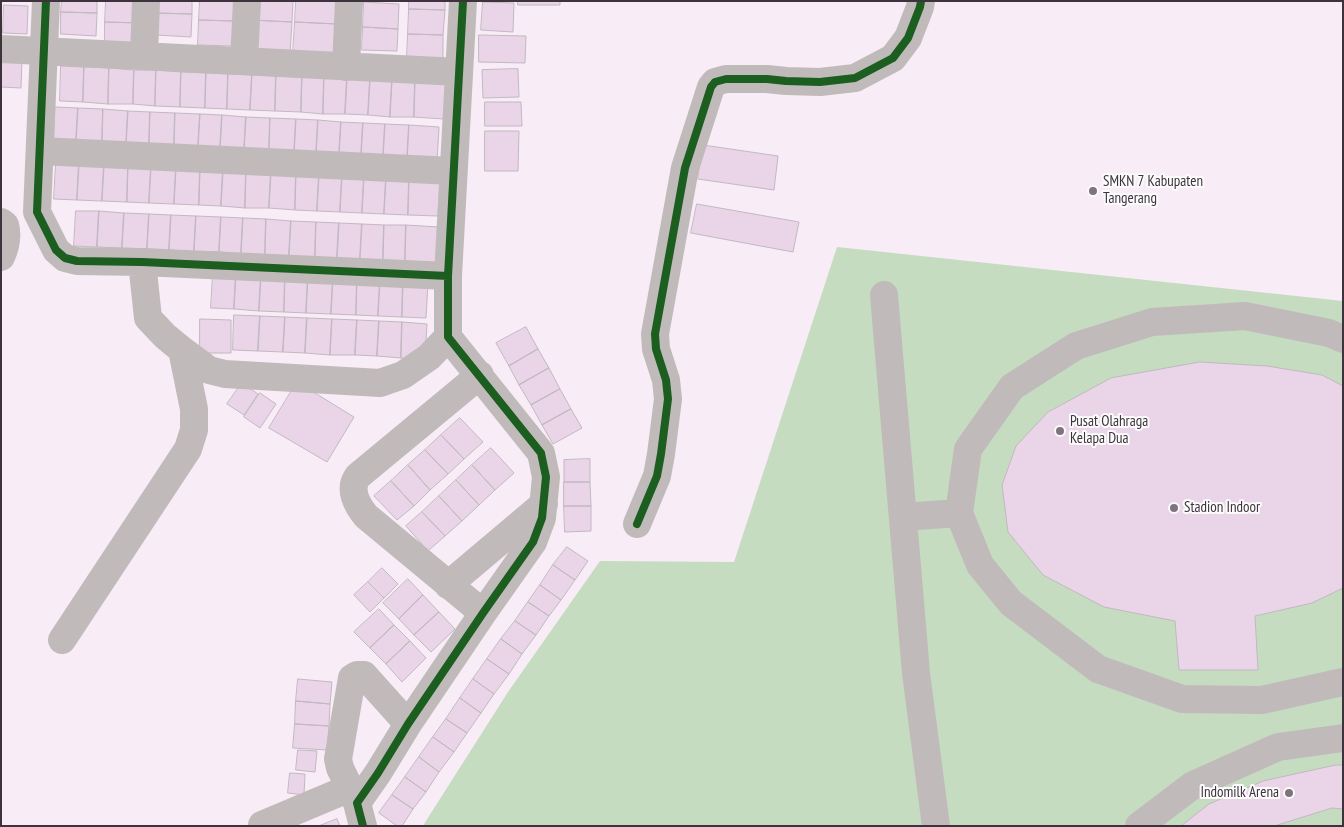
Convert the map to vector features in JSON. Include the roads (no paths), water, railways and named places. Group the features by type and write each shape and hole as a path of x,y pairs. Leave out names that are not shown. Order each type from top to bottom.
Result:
{"street":[{"path":"46,1 37,212 56,250 65,258 77,261 142,262 448,276"},
{"path":"144,56 146,1"},
{"path":"244,61 247,1"},
{"path":"346,66 349,1"},
{"path":"262,825 357,805 408,724 533,542 542,518 546,477 541,453 448,336 448,276 463,1"},
{"path":"637,524 657,476 668,399 666,380 656,349 655,334 685,168 710,87 715,82 726,80 767,79 820,82 855,78 893,58 908,38 921,1"},
{"path":"1,49 459,72"},
{"path":"40,151 453,171"},
{"path":"1,207 37,212"},
{"path":"1,222 5,225 8,233 1,257"},
{"path":"142,262 148,318 165,336 209,370 225,374 380,383 403,375 429,357 448,336"},
{"path":"884,295 916,673 936,826"},
{"path":"1343,339 1329,333 1245,316 1152,322 1076,346 1012,386 968,449 959,513 980,565 1011,603 1098,670 1182,699 1262,700 1343,682"},
{"path":"62,640 188,449 194,430 194,408 182,350"},
{"path":"480,375 358,476 354,481 354,488 356,504 366,516 483,613"},
{"path":"448,585 544,504"},
{"path":"903,517 959,513"},
{"path":"357,805 340,768 338,759 352,678 364,675 408,724"},
{"path":"1139,826 1193,785 1278,747 1343,738"}],"place":[{"name":"SMKN 7 Kabupaten Tangerang","path":"1093,191"},
{"name":"Pusat Olahraga Kelapa Dua","path":"1060,431"},
{"name":"Stadion Indoor","path":"1174,508"},
{"name":"Indomilk Arena","path":"1289,793"}]}
